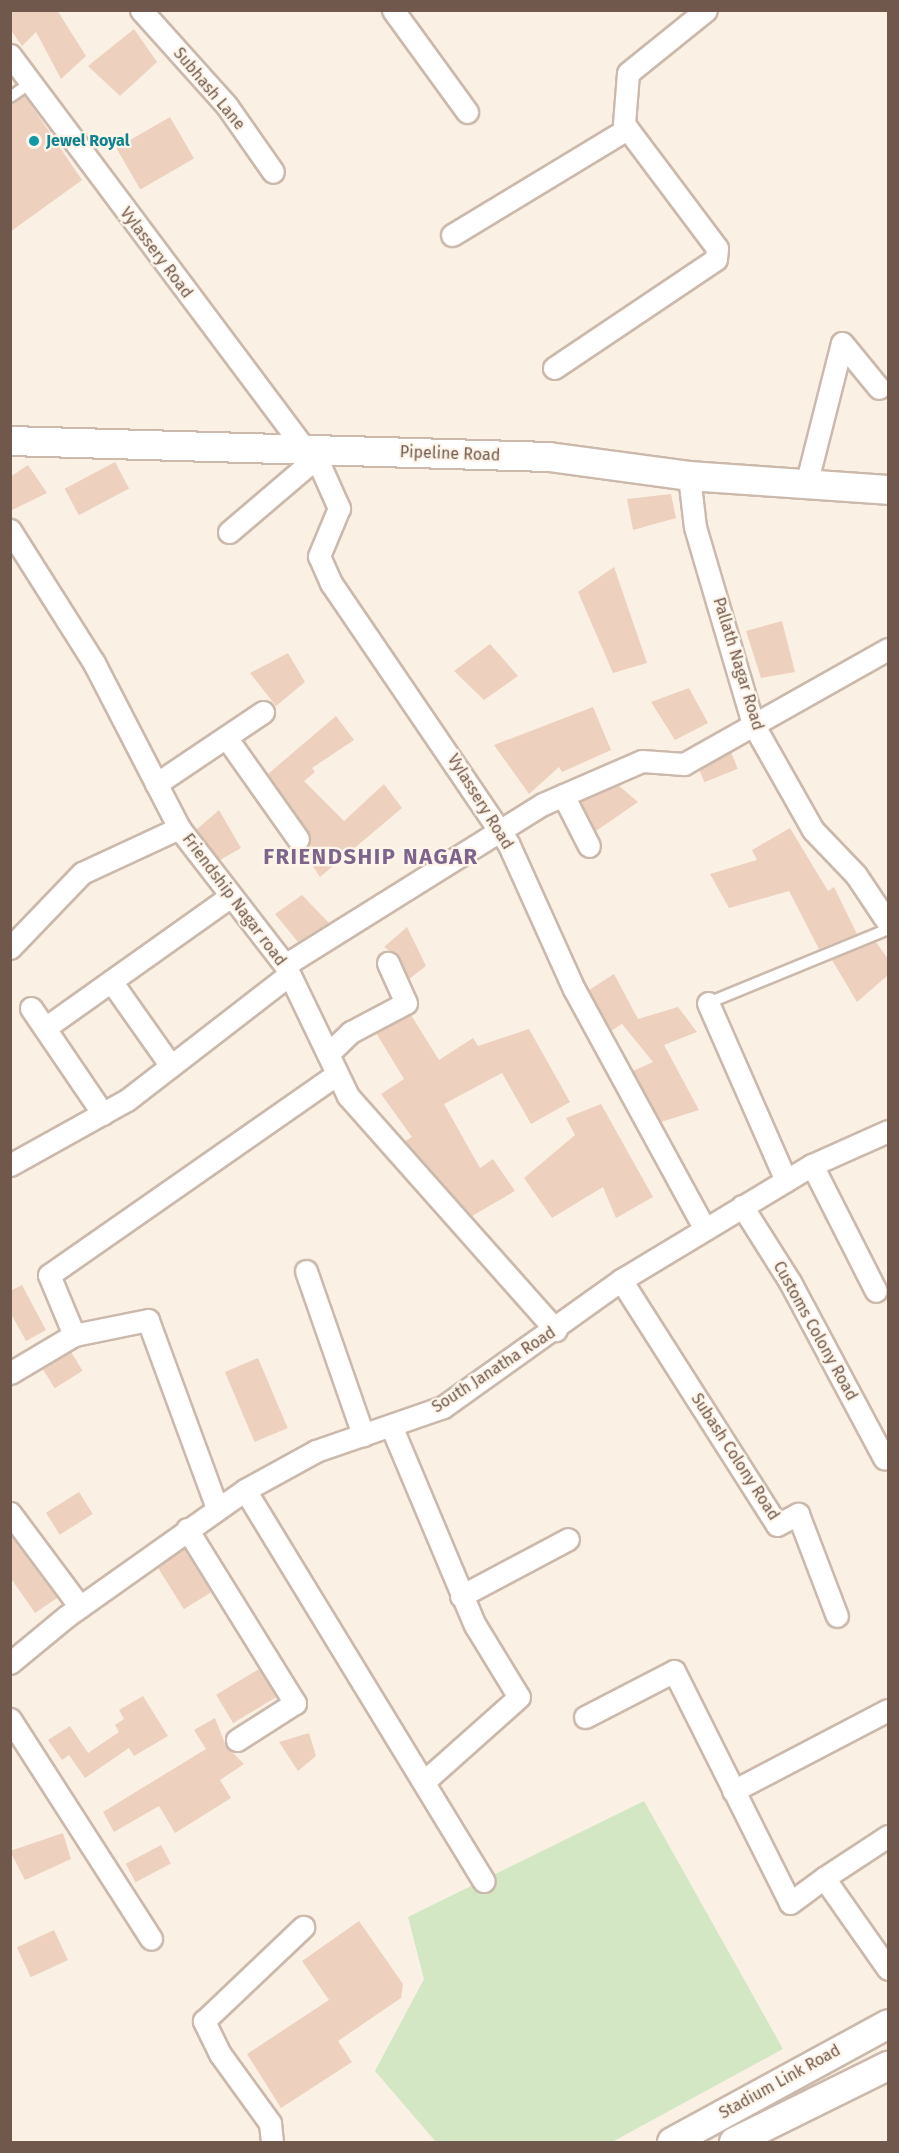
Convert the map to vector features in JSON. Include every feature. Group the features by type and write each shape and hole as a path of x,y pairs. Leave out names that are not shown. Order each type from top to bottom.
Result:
{"street":[{"name":"Subhash Lane","path":"141,10 228,106 273,172"},
{"path":"393,10 467,112"},
{"path":"554,368 716,259 717,248 627,129 628,74 706,10"},
{"name":"Vylassery Road","path":"10,55 311,453 339,508 319,556 331,584 499,828 574,989 705,1229"},
{"path":"452,235 627,129"},
{"path":"807,481 842,343 879,388"},
{"name":"Pipeline Road","path":"10,441 311,453 549,457 689,476 807,481 888,490"},
{"path":"230,532 311,453"},
{"name":"Pallath Nagar Road","path":"689,476 695,527 753,724 813,830 856,874 888,923"},
{"name":"Friendship Nagar road","path":"10,530 94,663 179,828 229,897 287,970 348,1096 395,1153 556,1330"},
{"path":"10,1165 103,1114 171,1066 287,970 499,828 563,795 642,761 684,764 888,649"},
{"path":"156,784 228,740 263,712"},
{"path":"228,740 298,839"},
{"path":"563,795 590,846"},
{"path":"11,946 82,873 179,828"},
{"path":"45,1028 229,897"},
{"path":"327,1054 351,1032 406,1003 388,963"},
{"path":"111,981 171,1066"},
{"path":"708,1003 786,1181"},
{"path":"31,1008 103,1114"},
{"path":"74,1335 50,1275 337,1074"},
{"name":"South Janatha Road","path":"10,1663 187,1529 245,1490 316,1451 363,1435 393,1428 443,1407 556,1330 621,1280 812,1165 888,1131"},
{"path":"812,1165 876,1291"},
{"name":"Customs Colony Road","path":"742,1206 884,1458"},
{"path":"306,1271 363,1435"},
{"name":"Subash Colony Road","path":"621,1280 777,1525 798,1514 837,1616"},
{"path":"10,1373 74,1335 148,1320 217,1508"},
{"path":"393,1428 461,1596 519,1697 426,1780"},
{"path":"245,1490 426,1780 484,1881"},
{"path":"10,1513 80,1608"},
{"path":"187,1529 295,1703 237,1740"},
{"path":"461,1596 568,1539"},
{"path":"585,1717 674,1671 790,1903 888,1836"},
{"path":"733,1791 888,1710"},
{"path":"10,1719 151,1939"},
{"path":"824,1878 888,1969"},
{"path":"272,2142 270,2123 220,2054 204,2021 303,1927"},
{"name":"Stadium Link Road","path":"672,2142 888,2024"},
{"name":"Stadium Link Road","path":"734,2142 888,2066"}],"lane":[{"path":"10,97 31,83"},
{"path":"708,1003 888,929"}],"green space":[{"path":"644,1801 783,2049 612,2142 436,2142 375,2071 424,1979 408,1917"}],"building":[{"path":"10,10 57,10 86,56 61,79 36,32 22,46 10,29"},
{"path":"134,29 157,62 120,96 88,66"},
{"name":"Jewel Royal","path":"25,96 82,180 10,232 10,104"},
{"path":"170,117 194,159 140,190 116,148"},
{"path":"115,462 129,488 79,515 65,489"},
{"path":"28,465 47,493 10,511 10,477"},
{"path":"671,494 676,518 633,530 627,499"},
{"path":"614,567 647,663 613,673 578,592"},
{"path":"782,621 795,672 761,678 746,631"},
{"path":"490,644 518,676 484,700 454,671"},
{"path":"288,653 305,682 276,706 250,673"},
{"path":"689,688 708,723 675,740 651,702"},
{"path":"593,707 611,750 562,772 559,767 529,794 494,745"},
{"path":"336,716 354,740 312,768 315,772 304,781 344,821 384,784 402,808 320,877 307,857 309,832 268,774"},
{"path":"731,752 738,769 704,782 698,765"},
{"path":"618,785 638,802 596,831 581,802"},
{"path":"219,810 241,848 220,860 196,830"},
{"path":"790,828 828,891 834,887 857,934 819,949 789,891 729,908 710,874 757,860 752,850"},
{"path":"302,895 329,923 298,942 275,914"},
{"path":"407,927 426,966 409,979 399,957 384,947"},
{"path":"876,942 888,959 888,975 857,1002 832,960"},
{"path":"614,974 638,1019 678,1007 697,1032 664,1045 699,1110 661,1122 633,1071 653,1062 622,1024 611,1031 589,990"},
{"path":"411,1015 439,1060 473,1038 478,1046 529,1029 570,1102 531,1124 502,1073 444,1104 480,1168 493,1159 515,1191 472,1216 405,1141 412,1137 381,1094 404,1079 376,1033"},
{"path":"601,1104 653,1197 616,1218 603,1187 552,1218 524,1178 575,1135 566,1118"},
{"path":"22,1285 46,1330 26,1341 10,1312 10,1291"},
{"path":"71,1352 83,1371 55,1388 43,1369"},
{"path":"258,1358 288,1428 255,1442 225,1372"},
{"path":"79,1492 93,1514 60,1535 46,1513"},
{"path":"10,1535 57,1598 35,1613 10,1577"},
{"path":"184,1549 211,1592 184,1609 157,1566"},
{"path":"259,1669 276,1697 233,1723 216,1695"},
{"path":"143,1696 168,1736 134,1756 129,1748 85,1778 69,1755 62,1760 48,1740 70,1726 88,1753 119,1732 115,1725 124,1719 119,1710"},
{"path":"215,1718 226,1746 244,1764 220,1780 231,1798 175,1833 159,1806 114,1832 103,1812 206,1749 194,1730"},
{"path":"309,1733 316,1756 298,1771 279,1742"},
{"path":"63,1833 71,1859 25,1880 10,1851"},
{"path":"161,1845 171,1864 136,1882 126,1864"},
{"path":"359,1921 403,1984 401,1998 338,2041 352,2062 281,2108 247,2054 329,2000 302,1961"},
{"path":"54,1930 68,1960 31,1977 17,1947"}],"place":[{"name":"Jewel Royal","path":"34,141"}],"district":[{"name":"FRIENDSHIP NAGAR","path":"371,857"}]}
